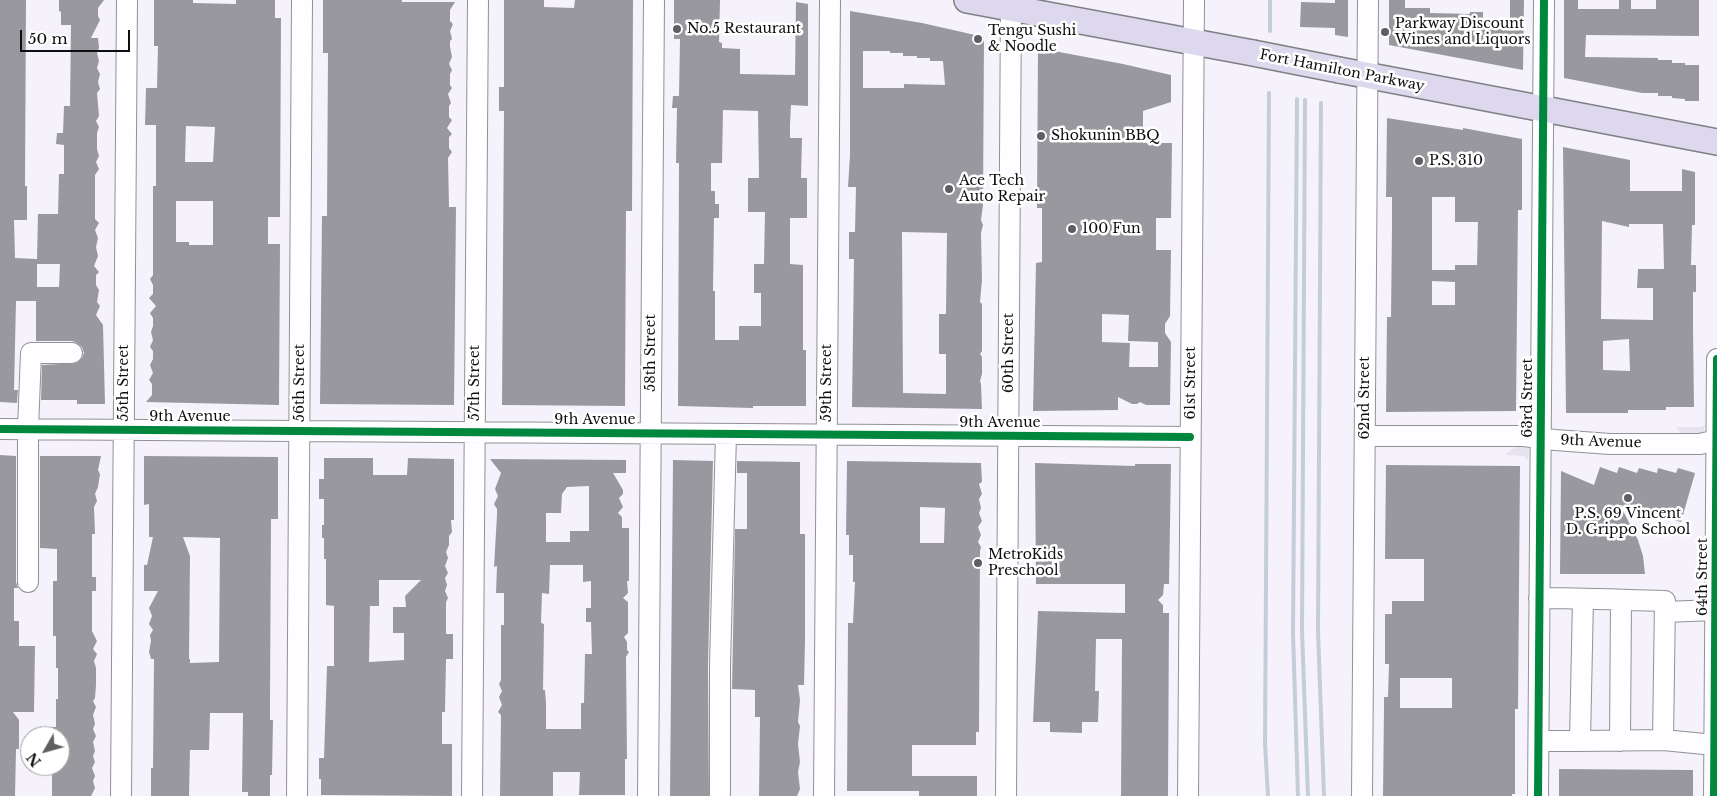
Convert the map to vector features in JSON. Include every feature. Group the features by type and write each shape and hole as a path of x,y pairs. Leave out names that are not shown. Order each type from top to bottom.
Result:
{"main road":[{"name":"Fort Hamilton Parkway","path":"967,0 1011,4 1367,76 1717,142"}],"street":[{"name":"55th Street","path":"121,796 127,0"},
{"name":"56th Street","path":"297,796 302,0"},
{"name":"57th Street","path":"472,796 478,0"},
{"name":"58th Street","path":"648,796 654,0"},
{"name":"59th Street","path":"824,796 830,0"},
{"name":"61st Street","path":"1188,796 1190,437 1204,44 1194,0"},
{"name":"62nd Street","path":"1362,796 1368,0"},
{"name":"63rd Street","path":"1538,796 1544,0"},
{"name":"60th Street","path":"1006,796 1011,4"},
{"path":"28,582 28,429 32,354 72,353"},
{"name":"64th Street","path":"1714,796 1717,359"},
{"name":"9th Avenue","path":"0,429 1190,437"},
{"path":"720,793 720,666 726,434"},
{"name":"9th Avenue","path":"1365,436 1524,436 1540,439 1610,444 1700,444 1717,440"},
{"path":"1540,598 1621,600 1715,610"},
{"path":"1580,741 1583,599"},
{"path":"1620,740 1621,600"},
{"path":"1663,740 1665,606"},
{"path":"1539,741 1663,740 1715,745"}],"shaded area":[{"path":"1705,425 1703,437 1688,441 1676,427 1702,427"},
{"path":"1520,443 1529,449 1528,461 1524,456 1505,455"}],"building":[{"path":"0,0 26,0 25,186 27,186 27,220 14,220 15,258 37,259 38,214 58,214 59,174 64,174 64,145 56,144 57,133 63,133 64,106 70,106 71,25 61,25 59,0 104,0 98,8 100,20 91,38 98,38 99,48 97,53 99,61 97,68 100,74 98,82 100,89 97,93 99,116 96,121 99,127 97,149 99,156 96,162 99,169 95,175 95,219 99,223 95,230 98,238 96,247 98,256 94,266 99,272 96,275 96,285 99,290 97,302 100,306 96,315 103,325 105,404 77,404 77,400 41,400 42,365 77,363 84,353 82,347 72,341 36,341 36,301 16,301 14,390 18,390 17,403 0,402","holes":["37,264 60,264 59,287 37,287"]},
{"path":"154,0 193,0 193,3 236,4 236,0 275,0 275,18 281,18 280,217 268,217 268,244 280,244 279,405 146,402 152,395 152,384 149,380 153,373 150,365 153,359 153,351 150,347 153,340 151,332 153,318 150,313 156,306 149,298 153,294 153,285 150,279 153,275 153,186 156,186 156,125 145,125 146,88 157,88 158,46 154,46","holes":["186,126 215,127 213,162 185,162","176,201 213,201 213,245 189,245 189,242 176,242"]},
{"path":"323,0 455,2 450,10 450,21 453,24 450,31 452,57 449,64 452,70 450,85 452,88 448,94 451,103 449,106 449,117 452,120 447,128 452,134 449,137 449,148 452,152 448,158 449,207 456,207 454,405 320,404 322,216 327,216 328,53 323,53"},
{"path":"504,0 544,0 544,7 574,8 575,0 633,0 632,211 626,211 625,406 502,405 504,111 499,111 499,87 504,87"},
{"path":"674,0 720,0 719,42 722,43 722,48 740,49 740,74 795,75 796,2 808,4 808,106 791,105 790,124 790,138 802,138 801,178 807,178 807,218 790,218 790,264 803,265 803,350 806,350 806,406 753,406 753,408 678,406 679,163 676,163 677,108 672,108 673,96 679,96 680,39 674,39","holes":["723,110 758,111 759,178 748,178 748,212 765,212 764,264 754,264 754,293 761,293 761,326 739,326 739,340 715,340 715,291 713,291 714,218 719,218 719,204 715,204 715,191 711,191 711,163 722,163"]},
{"path":"1335,0 1348,0 1348,37 1335,35 1335,28 1300,27 1301,2 1335,3"},
{"path":"1389,0 1405,0 1405,8 1430,8 1430,13 1470,14 1470,12 1483,12 1483,20 1510,20 1510,0 1524,0 1523,70 1389,45"},
{"path":"1564,0 1578,0 1578,9 1619,9 1619,0 1631,0 1631,9 1656,9 1656,0 1699,0 1699,36 1586,35 1585,57 1658,58 1658,60 1672,60 1672,63 1699,65 1699,101 1685,101 1685,99 1672,98 1672,96 1658,96 1658,93 1642,93 1564,78"},
{"path":"850,11 922,23 984,37 983,205 981,220 983,225 981,233 982,280 980,302 982,304 982,351 980,354 982,357 982,374 980,381 982,409 852,407 854,259 849,259 849,232 855,232 856,187 848,187 850,155","holes":["863,51 890,51 890,53 903,53 903,56 917,56 917,58 930,58 930,61 943,61 945,85 904,84 904,88 863,88","902,232 947,233 946,314 939,314 939,354 946,354 946,394 903,393"]},
{"path":"1038,48 1171,75 1171,102 1143,111 1143,143 1172,143 1171,218 1156,218 1156,250 1171,250 1170,316 1165,324 1165,333 1171,342 1170,405 1146,405 1140,402 1132,404 1118,397 1118,410 1033,411 1036,263 1042,262 1042,208 1037,208","holes":["1102,314 1129,315 1128,341 1158,342 1158,367 1129,367 1130,343 1102,342"]},
{"path":"1387,118 1463,130 1463,128 1522,139 1522,210 1518,210 1516,411 1386,412 1387,317 1391,317 1392,197 1386,197","holes":["1432,197 1455,197 1455,222 1478,222 1477,265 1455,265 1455,270 1432,270","1432,281 1455,282 1455,305 1432,305"]},
{"path":"1563,147 1630,160 1630,191 1682,191 1682,169 1695,172 1695,225 1692,225 1691,265 1696,265 1696,292 1693,292 1694,407 1666,407 1666,410 1628,410 1628,413 1566,413","holes":["1602,221 1629,227 1629,224 1663,224 1664,269 1638,269 1637,288 1653,288 1653,320 1601,319","1629,339 1630,371 1603,370 1603,341"]},
{"path":"0,455 16,456 16,582 18,588 14,588 14,621 19,621 19,646 35,646 34,712 13,712 19,720 19,749 16,749 15,796 0,796"},
{"path":"40,456 101,456 98,470 100,474 98,487 95,494 97,501 94,507 95,534 92,534 92,577 96,577 96,591 92,591 92,631 97,641 93,649 97,654 94,661 96,685 93,701 96,707 93,715 95,724 93,729 96,736 93,742 95,762 92,768 95,776 93,781 95,788 91,796 52,796 52,776 70,776 70,726 56,726 58,668 56,668 56,636 53,636 53,581 57,581 57,549 40,548"},
{"path":"144,456 278,457 278,519 271,519 270,720 273,720 270,796 248,796 248,792 242,792 243,713 210,713 209,750 190,750 189,796 151,796 154,659 151,659 149,652 150,635 153,630 149,624 152,616 149,608 158,591 144,591 144,565 147,565 153,537 149,537 149,504 144,505","holes":["183,537 220,538 219,662 190,663 190,556"]},
{"path":"324,458 373,458 373,475 407,475 408,458 454,459 454,520 451,520 452,532 449,536 449,545 446,552 448,558 445,566 448,573 445,578 447,585 445,591 448,598 446,602 446,634 453,634 453,659 446,659 445,712 442,712 442,744 452,744 452,796 321,795 319,758 324,758 327,666 334,666 334,606 326,605 326,559 324,559 324,538 322,538 324,499 319,499 319,479 324,479","holes":["379,580 421,580 405,596 406,607 393,607 393,633 404,633 404,660 369,662 370,606 379,606"]},
{"path":"490,459 626,460 626,473 613,473 623,490 623,494 619,498 623,507 618,513 622,517 622,528 629,528 628,593 623,598 628,602 628,633 624,637 629,652 626,657 627,759 625,759 625,795 579,795 580,772 553,772 553,796 500,796 501,715 498,712 502,705 499,697 502,691 499,684 501,680 501,625 504,625 504,593 496,593 497,566 494,567 497,509 494,504 498,496 495,489 501,473","holes":["589,486 589,531 570,531 570,542 546,542 546,513 561,513 562,494 567,487","550,565 583,565 583,582 591,581 591,608 586,608 586,622 591,622 592,654 585,654 584,703 581,703 581,729 546,729 545,690 543,690 544,624 541,623 542,593 549,594"]},
{"path":"673,460 713,461 708,665 709,796 670,796"},
{"path":"737,461 800,462 800,534 805,534 805,641 804,685 798,685 800,700 798,744 800,762 798,772 800,789 797,796 759,796 760,717 755,717 755,690 732,689 735,529 747,529 747,473 737,473"},
{"path":"847,461 981,463 982,482 979,484 982,494 979,499 981,508 979,513 982,521 978,527 981,535 978,542 981,547 979,732 976,732 976,745 912,745 912,776 977,776 977,796 919,796 919,791 847,791 848,623 853,623 855,582 853,582 853,555 849,555 849,535 846,535","holes":["920,507 945,508 944,543 920,543"]},
{"path":"1035,463 1135,466 1135,464 1171,464 1169,584 1164,584 1163,595 1158,600 1163,605 1163,613 1169,613 1168,796 1121,796 1122,639 1096,639 1095,691 1099,691 1098,722 1082,722 1082,733 1050,732 1050,722 1033,722 1038,611 1125,613 1125,584 1036,584"},
{"path":"1386,465 1520,466 1518,709 1515,709 1515,794 1512,794 1512,796 1383,796 1384,697 1388,697 1389,664 1385,664 1385,614 1392,614 1392,601 1424,601 1424,559 1385,559","holes":["1400,678 1452,678 1452,708 1400,708"]},
{"name":"P.S. 69 Vincent D. Grippo School","path":"1600,467 1617,473 1619,467 1637,473 1639,468 1657,473 1658,468 1676,473 1678,468 1695,473 1681,522 1620,505 1638,540 1643,556 1645,574 1560,574 1561,471 1594,485"},
{"path":"1559,769 1693,770 1693,796 1559,796"}],"railway":[{"path":"1270,0 1270,31"},
{"path":"1268,796 1265,743 1269,93"},
{"path":"1297,99 1293,633 1298,796"},
{"path":"1305,100 1302,631 1308,796"},
{"path":"1321,103 1318,631 1324,796"}],"cycle path":[{"path":"1538,796 1544,0"},
{"path":"1714,796 1717,359"},
{"path":"0,429 1190,437"}],"place":[{"name":"No.5 Restaurant","path":"677,29"},
{"name":"Parkway Discount Wines and Liquors","path":"1385,32"},
{"name":"Tengu Sushi & Noodle","path":"978,39"},
{"name":"Shokunin BBQ","path":"1041,136"},
{"name":"P.S. 310","path":"1419,161"},
{"name":"Ace Tech Auto Repair","path":"949,189"},
{"name":"100 Fun","path":"1072,229"},
{"name":"P.S. 69 Vincent D. Grippo School","path":"1628,498"},
{"name":"MetroKids Preschool","path":"978,563"}]}
